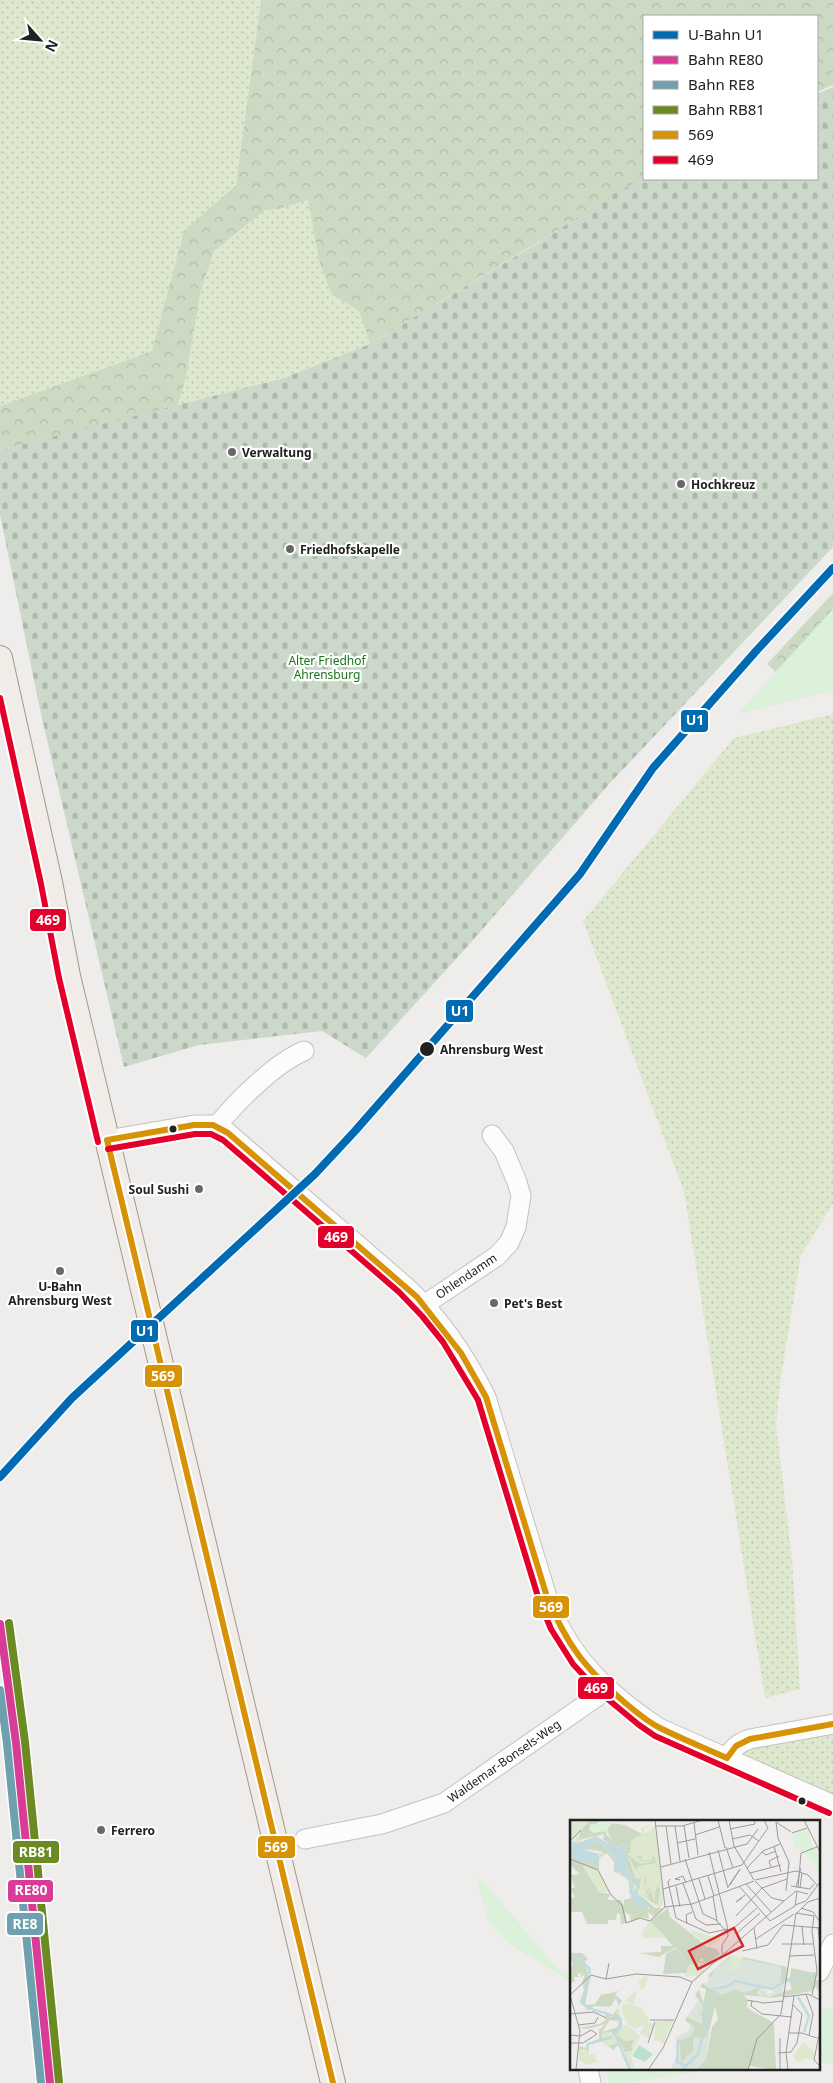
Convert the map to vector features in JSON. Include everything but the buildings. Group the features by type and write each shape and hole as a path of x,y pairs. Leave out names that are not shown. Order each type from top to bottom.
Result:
{"main road":[{"path":"0,658 50,882 68,976 333,2083"}],"street":[{"path":"216,1127 228,1111 290,1056 304,1050"},
{"path":"108,1140 194,1125 213,1125 228,1133 405,1286 424,1305 462,1353 486,1397 537,1565 560,1628 580,1659 608,1689 659,1728 833,1805"},
{"name":"Ohlendamm","path":"424,1305 497,1256 509,1243 516,1227 521,1196 504,1150 492,1135"},
{"name":"Waldemar-Bonsels-Weg","path":"305,1839 382,1824 444,1803 608,1689"},
{"path":"727,1758 741,1742 833,1724"},
{"path":"820,1970 833,1944"},
{"path":"588,2070 591,2083"}],"green space":[{"path":"0,0 261,0 236,185 184,231 152,351 0,406"},
{"path":"261,0 833,0 833,85 818,92 818,15 643,15 643,179 370,344 359,311 332,295 319,261 308,200 279,209 265,210 214,251 201,290 185,381 177,407 0,450 0,406 152,351 184,231 236,185"},
{"name":"Alter Friedhof Ahrensburg","path":"833,87 833,547 611,782 466,948 366,1058 322,1031 199,1045 124,1067 41,714 0,515 0,450 281,379 370,344 538,243 617,192 643,179 818,180 818,94"},
{"path":"308,200 319,261 332,295 359,311 370,344 281,379 177,407 185,381 201,290 214,251 265,210 279,209"},
{"path":"833,593 833,649 787,682 767,664"},
{"path":"833,609 833,691 737,714"},
{"path":"833,714 833,1204 801,1255 781,1377 776,1424 792,1559 800,1689 765,1698 684,1192 583,921 734,738"},
{"path":"833,1730 833,1800 735,1758 743,1746"},
{"path":"477,1879 484,1882 560,1971 570,1974 570,1981 509,1944 488,1920"},
{"path":"820,2007 833,2009 833,2064 820,2062"},
{"path":"606,2070 705,2070 627,2083 609,2083"}],"railway":[{"path":"43,2026 44,2083"}],"metro line":[{"name":"U1","path":"0,1477 72,1398 315,1174 355,1131 580,874 653,768 757,650 833,568"}],"rail line":[{"name":"RB81","path":"9,1623 25,1742 59,2082"},
{"name":"RE80","path":"0,1624 16,1743 50,2083"},
{"name":"RE8","path":"0,1690 41,2083"}],"transit line":[{"name":"469","path":"0,698 41,884 59,978 98,1142"},
{"name":"569","path":"107,1140 194,1125 213,1125 228,1133 417,1297 461,1353 486,1397 547,1597 562,1629 578,1654 597,1677 645,1719 668,1732 727,1758"},
{"name":"469","path":"108,1149 195,1134 211,1134 223,1140 399,1292 443,1342 478,1400 539,1600 551,1629 573,1664 598,1691 655,1736 829,1813"},
{"name":"569","path":"107,1140 333,2083"},
{"name":"569","path":"727,1758 736,1746 750,1739 833,1724"}],"place":[{"name":"Verwaltung","path":"232,452"},
{"name":"Hochkreuz","path":"681,484"},
{"name":"Friedhofskapelle","path":"290,549"},
{"name":"Ahrensburg West","path":"427,1049"},
{"name":"Soul Sushi","path":"199,1189"},
{"name":"U-Bahn Ahrensburg West","path":"60,1271"},
{"name":"Pet's Best","path":"494,1303"},
{"name":"Ferrero","path":"101,1830"}]}
